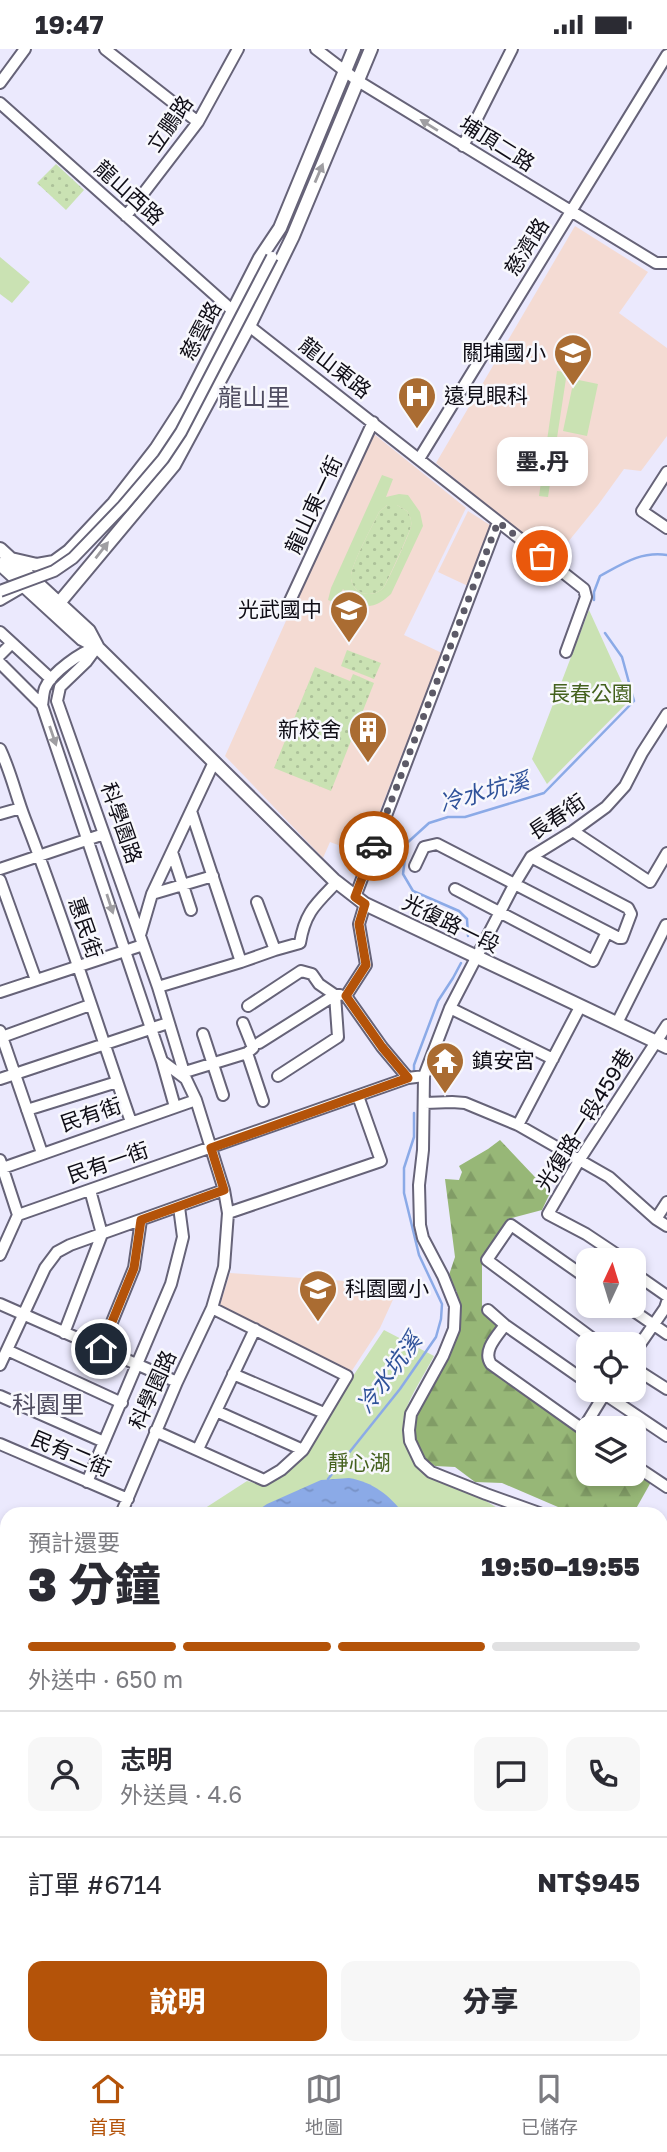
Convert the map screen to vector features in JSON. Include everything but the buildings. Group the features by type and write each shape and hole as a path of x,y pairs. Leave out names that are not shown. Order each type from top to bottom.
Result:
{"main road":[{"name":"慈雲路","path":"4,562 37,565 54,562 81,540 156,449 190,394 260,258 280,228 354,49"},
{"name":"慈雲路","path":"59,603 174,465 293,236 371,49"},
{"path":"272,257 280,228"},
{"path":"272,257 293,236"},
{"name":"光復路一段","path":"0,549 12,575 82,639 97,647 337,882 360,900 662,1045"},
{"name":"光復路一段","path":"4,562 59,603 89,631 97,647"}],"street":[{"path":"0,83 25,49"},
{"path":"105,49 198,122"},
{"name":"立鵬路","path":"126,216 198,122 238,49"},
{"name":"埔頂二路","path":"316,49 358,81 570,212 656,263 665,264"},
{"path":"463,146 512,49"},
{"name":"慈濟路","path":"419,459 667,55"},
{"name":"龍山西路","path":"0,103 233,311"},
{"path":"0,591 54,571 73,558 163,459 181,432 272,257"},
{"name":"龍山東路","path":"249,325 584,589 586,597 566,652"},
{"path":"190,394 207,403"},
{"name":"龍山東一街","path":"289,603 373,422"},
{"path":"667,472 642,511 667,528"},
{"path":"259,1043 341,995 366,965 359,924 360,900 498,522"},
{"path":"0,591 12,575"},
{"path":"0,600 24,586"},
{"path":"0,632 51,679"},
{"path":"0,655 12,643"},
{"path":"42,705 45,688 51,679 83,651 97,647"},
{"name":"科學園路","path":"97,647 86,662 60,687 57,701 158,987 185,1076 196,1100 224,1190 228,1213 224,1267 212,1308 155,1431 124,1507"},
{"name":"科學園路","path":"0,663 42,705 126,950 175,1107"},
{"name":"長春街","path":"424,1076 450,1008 531,857 606,807 625,786 667,714"},
{"name":"惠民街","path":"0,749 9,768 20,808 131,1122"},
{"path":"0,992 126,950 141,940 152,894 214,762"},
{"path":"0,814 20,808"},
{"path":"191,811 241,962"},
{"path":"573,831 650,882 667,853"},
{"path":"0,869 104,834"},
{"path":"415,866 424,848 437,844 607,932 622,937 631,914 628,908 531,857"},
{"path":"172,852 191,911"},
{"path":"152,894 213,876"},
{"path":"0,880 36,980"},
{"path":"158,987 300,943 303,923 313,906 337,882"},
{"path":"455,889 593,961 607,932"},
{"path":"257,902 275,950"},
{"path":"617,1023 666,925"},
{"path":"248,1006 301,971 312,974 318,984 341,995 408,1078"},
{"path":"278,1076 338,1037 341,995"},
{"path":"42,1153 1,1034 90,1005"},
{"path":"518,1125 580,1007"},
{"path":"450,1008 553,1059"},
{"path":"0,1079 169,1023"},
{"path":"185,1076 213,1063 247,1053 253,1048 243,1023"},
{"name":"光復路一段459巷","path":"607,1248 548,1214 580,1159 662,1045 667,1025"},
{"path":"203,1034 223,1095"},
{"path":"247,1053 263,1101"},
{"name":"科學園路","path":"162,1061 185,1076"},
{"path":"424,1076 420,1225 423,1238 443,1276 454,1305 454,1329 443,1356 411,1414 411,1441 419,1462 431,1472 521,1507"},
{"name":"民有一街","path":"18,1215 408,1078 424,1076"},
{"path":"27,1110 117,1082"},
{"path":"228,1213 381,1160 358,1096"},
{"name":"民有街","path":"1,1166 196,1100"},
{"path":"425,1103 465,1103 518,1125 609,1177 667,1226"},
{"path":"0,1255 18,1215 1,1166"},
{"path":"64,1333 102,1234 90,1190"},
{"path":"0,1365 45,1268 57,1252 224,1190"},
{"path":"656,1219 667,1202"},
{"path":"87,1482 171,1284 183,1237 179,1206"},
{"path":"548,1214 598,1248"},
{"path":"101,1349 134,1268 141,1220"},
{"path":"576,1271 511,1225 487,1260 584,1332"},
{"path":"646,1274 667,1289"},
{"path":"646,1281 667,1296"},
{"path":"646,1335 667,1302"},
{"path":"0,1304 177,1382"},
{"path":"155,1431 264,1480 281,1470 303,1450 347,1376 212,1308"},
{"path":"488,1310 576,1375"},
{"path":"643,1318 667,1334"},
{"path":"505,1325 488,1351 487,1359 576,1424"},
{"path":"198,1450 255,1329"},
{"path":"7,1350 121,1403"},
{"path":"233,1374 324,1413"},
{"path":"646,1376 667,1389"},
{"path":"0,1396 104,1442"},
{"path":"619,1402 667,1436"},
{"path":"216,1411 303,1450"},
{"name":"民有二街","path":"0,1444 128,1499"},
{"path":"646,1473 667,1487"}],"shaded area":[{"name":"關埔國小","path":"575,226 648,272 619,313 667,348 667,436 641,471 624,469 559,553 543,552 436,463"},
{"name":"光武國中","path":"374,434 466,508 404,635 442,653 363,854 330,842 323,858 225,756"},
{"path":"468,511 493,527 468,586 438,572"},
{"name":"科園國小","path":"230,1273 376,1283 396,1293 380,1328 351,1372 220,1305"}],"green space":[{"path":"56,164 84,190 66,210 37,183"},
{"path":"0,257 30,282 12,303 0,294"},
{"path":"557,371 567,372 548,497 539,496"},
{"path":"574,379 598,384 587,436 563,431"},
{"path":"382,475 393,479 386,497 408,495 420,512 423,526 391,594 378,604 366,606 355,601 343,589 336,603 328,600","holes":["387,505 397,505 407,511 411,520 403,547 384,587 369,594 359,591 352,584 351,578 358,555 379,512"]},
{"path":"387,505 397,505 407,511 411,526 384,587 375,593 364,593 352,584 352,572 379,512"},
{"name":"長春公園","path":"589,610 630,700 547,784 532,759"},
{"path":"347,650 381,663 374,679 341,666"},
{"path":"315,667 350,681 353,674 374,683 331,791 274,768"},
{"path":"500,1140 550,1193 542,1210 508,1219 482,1258 482,1306 488,1316 500,1326 484,1360 576,1428 576,1486 646,1486 646,1478 651,1482 637,1507 558,1507 502,1483 475,1482 455,1467 435,1466 422,1457 413,1441 414,1415 446,1356 457,1291 454,1290 449,1275 455,1257 445,1179 459,1180 462,1172 459,1166"},
{"name":"靜心湖","path":"384,1330 434,1356 408,1405 404,1419 403,1433 408,1447 436,1478 459,1477 496,1507 207,1507 247,1481 262,1485 305,1456"}],"water":[{"name":"靜心湖","path":"349,1478 366,1483 380,1490 398,1507 262,1507 321,1480"}],"waterway":[{"name":"冷水坑溪","path":"594,600 600,576 640,557 667,555"},
{"name":"冷水坑溪","path":"468,936 467,919 459,911 413,891 403,874 407,843 429,823 448,817 465,817 544,793 634,701 622,657 605,633"},
{"name":"冷水坑溪","path":"414,1072 414,1065 438,1001 461,963"},
{"name":"冷水坑溪","path":"328,1479 400,1389 436,1337 441,1319 442,1304 419,1255 404,1193 404,1168 414,1137 414,1113"}],"way so far":[{"path":"374,846 498,522 542,556"}],"place":[{"name":"關埔國小","path":"573,387"},
{"name":"遠見眼科","path":"417,430"},
{"name":"墨.丹","path":"542,556"},
{"name":"光武國中","path":"349,644"},
{"name":"新校舍","path":"368,764"},
{"name":"鎮安宮","path":"445,1095"},
{"name":"科園國小","path":"318,1323"}],"district":[{"name":"龍山里","path":"254,398"},
{"name":"科園里","path":"48,1405"}],"route":[{"path":"101,1349 134,1268 141,1220 224,1190 211,1148 408,1078 346,996 366,965 359,924 365,904 355,897 374,846"}]}
